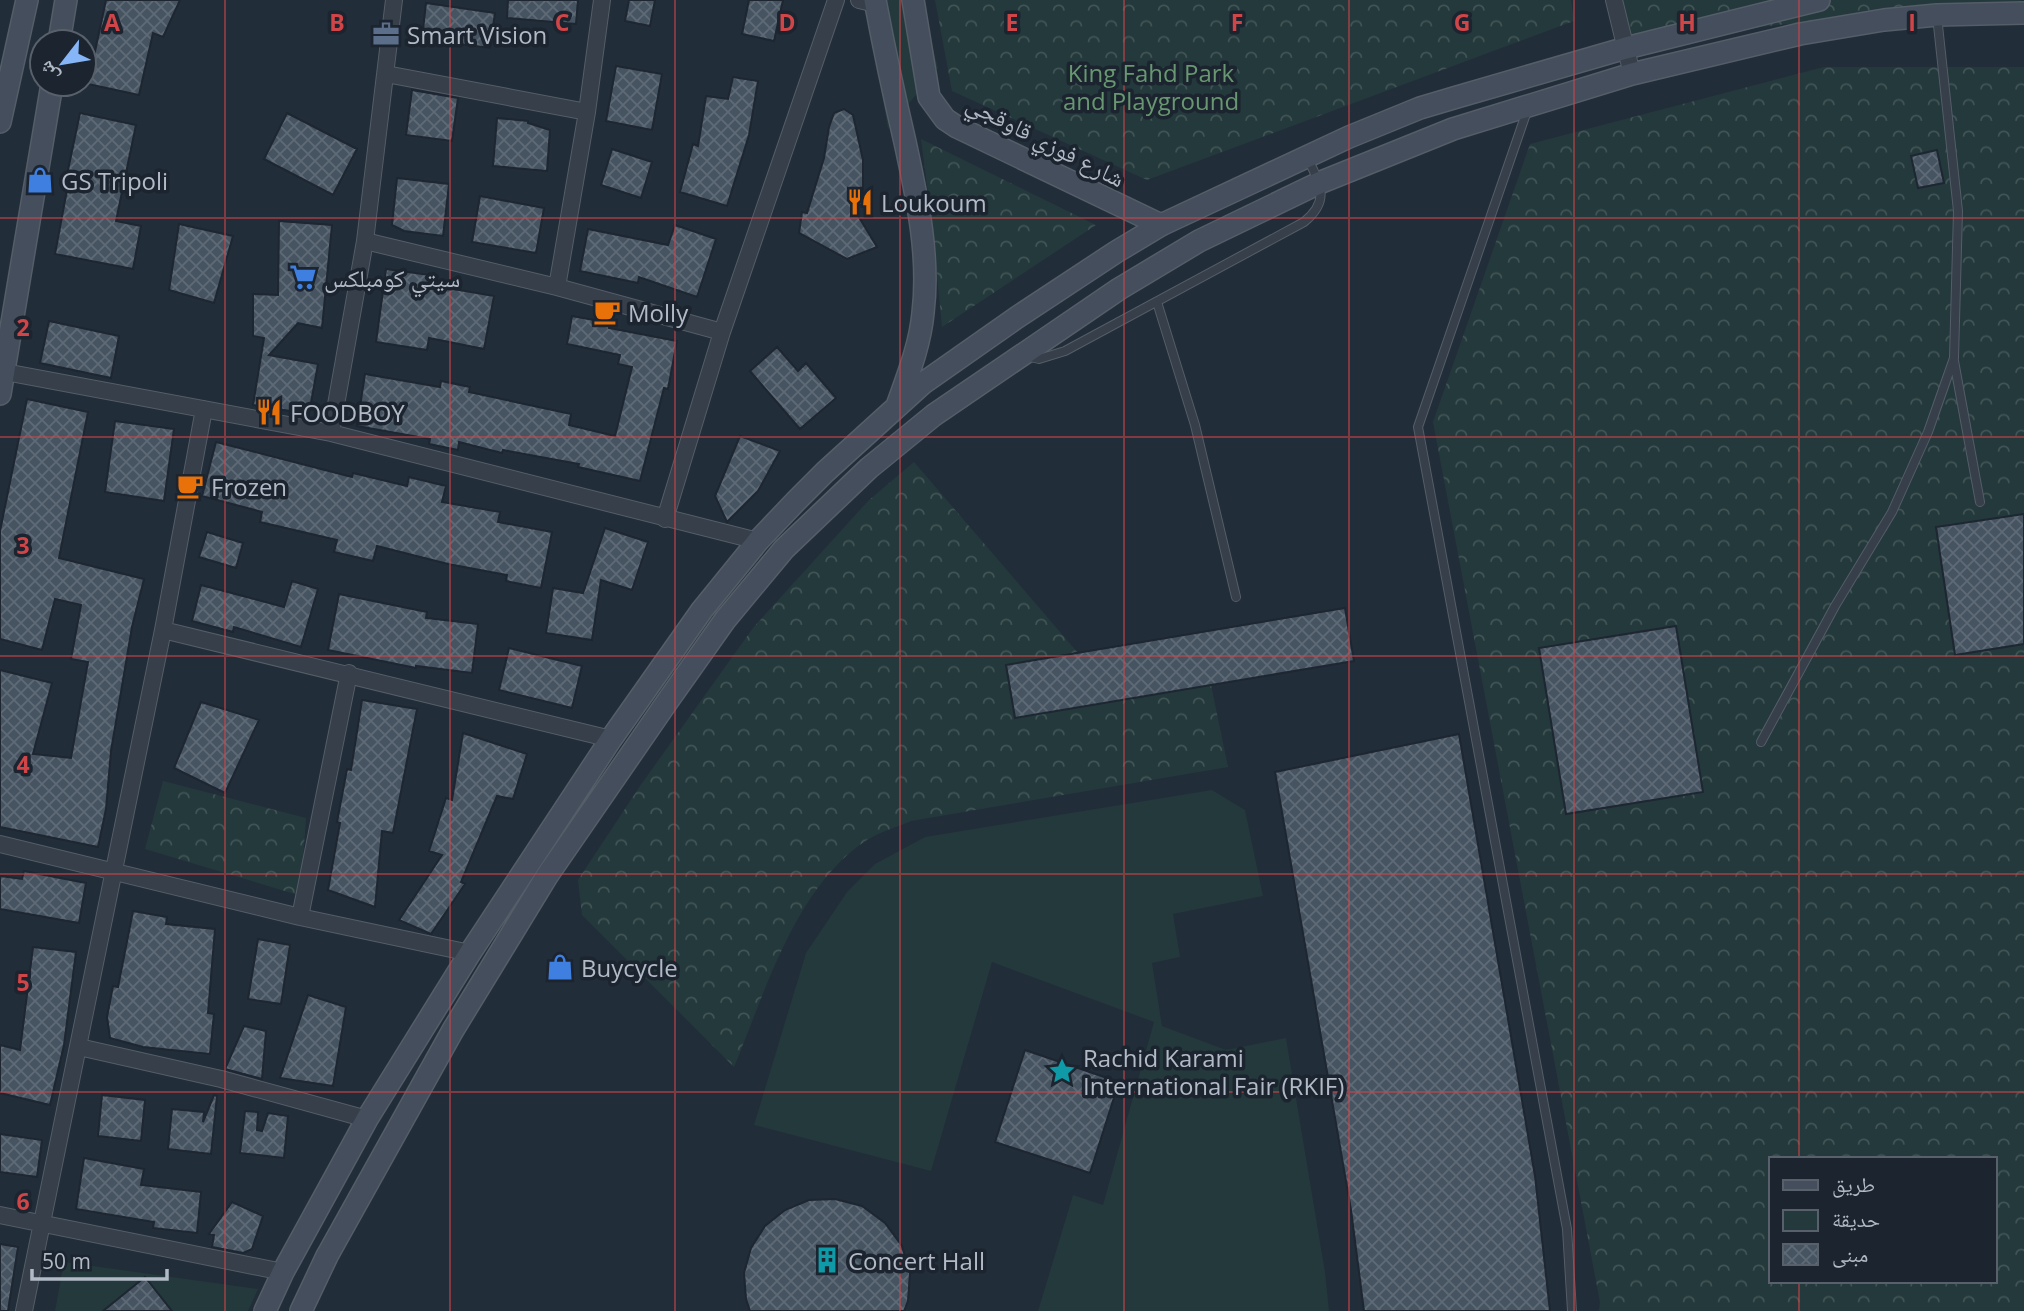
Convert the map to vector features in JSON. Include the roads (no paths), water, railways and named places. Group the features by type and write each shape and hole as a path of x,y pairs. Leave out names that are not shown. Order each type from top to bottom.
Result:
{"street":[{"path":"0,122 27,0"},
{"path":"61,28 66,0"},
{"path":"331,433 365,242 394,0"},
{"path":"558,287 587,112 602,0"},
{"path":"666,519 722,332 836,0"},
{"path":"897,106 903,110 916,109 929,97 913,0"},
{"path":"1614,0 1632,74"},
{"path":"265,1311 283,1272 367,1119 470,953 611,739 702,610 758,541 825,472 922,384 1116,251 1161,225 1307,156 1420,108 1626,48 1819,0"},
{"path":"870,1 897,106 919,213 926,285 919,338 897,406"},
{"path":"301,1311 327,1256 424,1081 524,912 725,620 785,549 869,468 934,415 1164,261 1319,183 1453,129 1632,74 1812,32 1884,20 1937,15 2020,15"},
{"path":"386,74 587,112"},
{"name":"شارع فوزي قاوقجي","path":"929,97 945,119 957,127 1161,225"},
{"path":"0,394 50,98"},
{"path":"365,242 558,287 722,332"},
{"path":"5,372 331,433 758,541"},
{"path":"24,1311 163,629 204,409"},
{"path":"163,629 611,739"},
{"path":"300,917 349,673"},
{"path":"0,844 300,917 470,953"},
{"path":"79,1047 221,1079 367,1119"},
{"path":"0,1215 283,1272"}],"lane":[{"path":"1937,15 1958,211 1954,358 1980,502"},
{"path":"1529,105 1418,427 1567,1229 1572,1311"},
{"path":"1020,355 1039,359 1052,356 1304,222 1319,206 1322,195 1307,156"},
{"path":"1157,302 1195,425 1236,597"},
{"path":"1762,743 1835,606 1892,512 1928,432 1954,358"}],"place":[{"name":"Smart Vision","path":"386,34"},
{"name":"GS Tripoli","path":"40,180"},
{"name":"Loukoum","path":"860,202"},
{"name":"سيتي كومبلكس","path":"303,277"},
{"name":"Molly","path":"607,312"},
{"name":"FOODBOY","path":"269,412"},
{"name":"Frozen","path":"190,486"},
{"name":"Buycycle","path":"560,967"},
{"name":"Rachid Karami International Fair (RKIF)","path":"1062,1071"},
{"name":"Concert Hall","path":"827,1260"}],"park label":[{"name":"King Fahd Park and Playground","path":"1151,86"}]}
